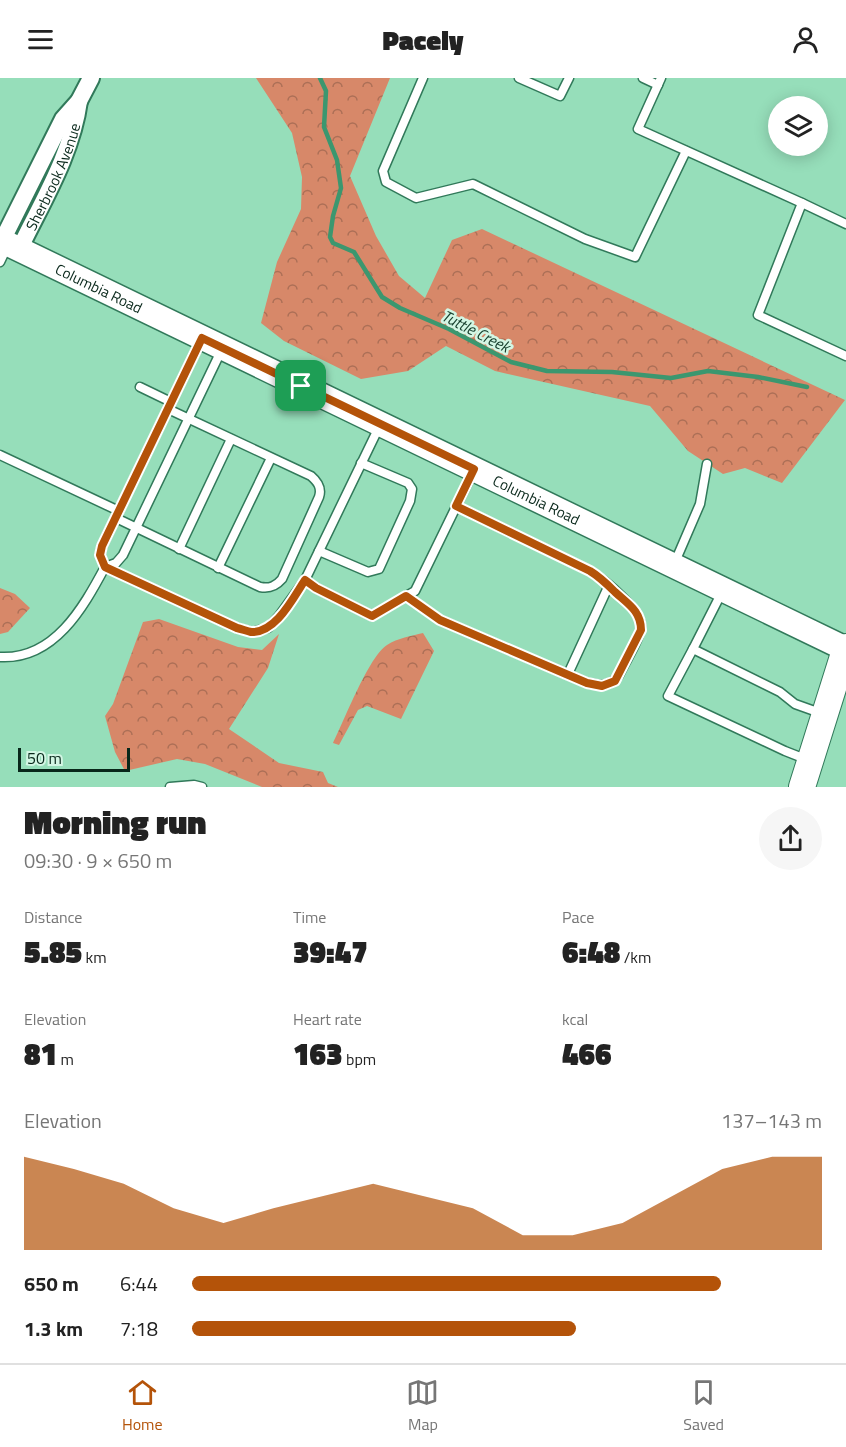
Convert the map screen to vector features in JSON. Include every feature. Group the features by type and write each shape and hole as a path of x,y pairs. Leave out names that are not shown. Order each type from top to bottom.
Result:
{"main road":[{"name":"Columbia Road","path":"6,248 212,343 846,649"},
{"path":"802,787 846,649"}],"street":[{"name":"Sherbrook Avenue","path":"6,248 67,152 76,126 80,101 91,78"}],"lane":[{"path":"423,78 383,171 386,182 416,198 473,184 585,239 634,256 686,151"},
{"path":"519,78 560,96 569,78"},
{"path":"643,78 659,81 638,129 846,224"},
{"path":"802,202 758,315 846,356"},
{"path":"212,343 170,406 118,514 100,555 105,567 237,628 252,632 268,628 305,580 380,424"},
{"path":"0,657 21,655 38,649 59,635 86,603 105,567 116,563 123,555 188,419 212,343"},
{"path":"0,455 118,514 136,527 218,568 264,588 274,586 282,579 319,497 318,483 311,476 188,419 140,387"},
{"path":"179,549 231,439"},
{"path":"218,568 271,458"},
{"path":"319,551 368,572 379,569 410,501 412,489 408,483 361,464"},
{"path":"673,566 700,504 707,465"},
{"path":"305,580 316,588 372,616 415,591 474,469"},
{"path":"406,596 440,620 568,675 602,686 615,681 641,630 641,622 637,613 609,585 590,571 456,506"},
{"path":"568,675 609,585"},
{"path":"723,590 668,696 811,761"},
{"path":"693,649 780,692 795,704 825,714"},
{"path":"170,787 179,785 202,787"}],"green space":[{"path":"256,78 390,78 350,176 376,236 399,276 425,298 452,240 482,229 845,400 782,483 745,468 723,474 688,451 650,406 495,371 446,346 408,371 361,379 284,341 261,323 277,262 301,209 302,177 292,133"},
{"path":"0,588 15,594 30,608 8,632 0,634"},
{"path":"159,619 238,647 262,650 279,634 268,668 229,729 279,763 323,772 328,783 338,787 262,787 205,764 177,759 125,771 115,752 105,716 113,704 143,622"},
{"path":"423,633 434,651 401,719 367,706 358,710 339,745 333,743 357,690 380,651 396,641"}],"waterway":[{"name":"Tuttle Creek","path":"320,78 326,91 324,127 337,160 341,188 330,237 333,243 354,252 382,297 511,362 547,371 612,372 671,378 708,371 758,377 807,387"}],"route":[{"path":"202,338 301,386 474,469 456,506 590,571 631,605 641,622 641,630 615,681 602,686 587,683 440,620 406,596 372,616 316,588 305,580 268,628 252,632 237,628 105,567 100,555 102,546 202,338"}]}
